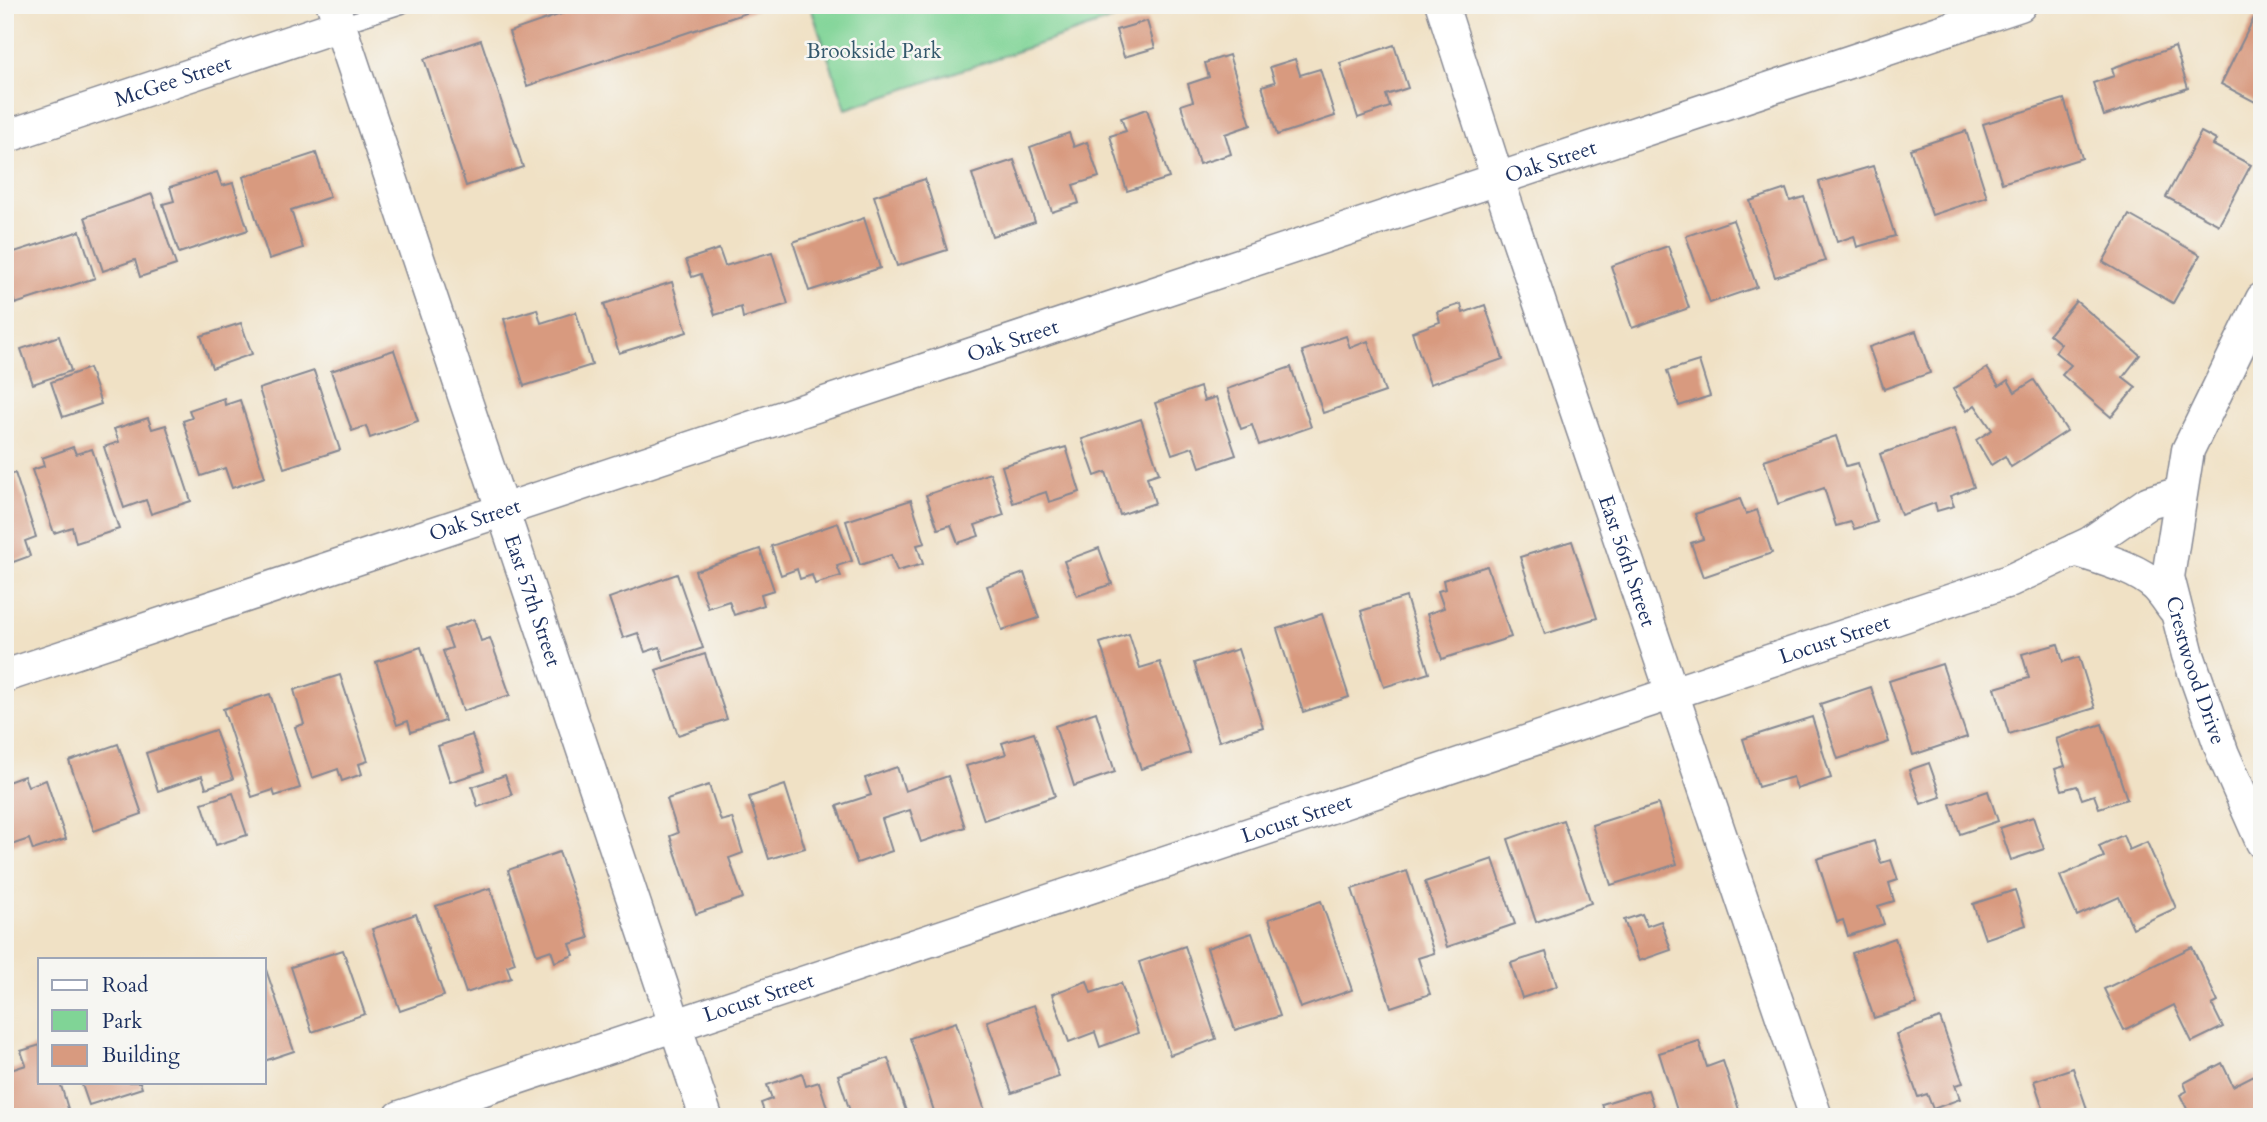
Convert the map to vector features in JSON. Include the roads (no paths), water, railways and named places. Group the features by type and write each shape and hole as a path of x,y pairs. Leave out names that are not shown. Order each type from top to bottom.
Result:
{"street":[{"name":"East 56th Street","path":"1442,5 1498,180 1816,1117"},
{"name":"Oak Street","path":"5,676 1498,180 2005,8"},
{"name":"McGee Street","path":"5,137 337,15"},
{"name":"East 57th Street","path":"337,15 706,1117"},
{"name":"Crestwood Drive","path":"2262,299 2188,450 2168,577 2188,655 2223,754 2262,842"},
{"name":"Locust Street","path":"400,1117 2009,581 2090,543 2149,502 2180,493"},
{"path":"2075,550 2138,575 2156,586 2177,612"}],"lane":[{"path":"337,15 402,5"}],"park label":[{"name":"Brookside Park","path":"874,51"}]}
